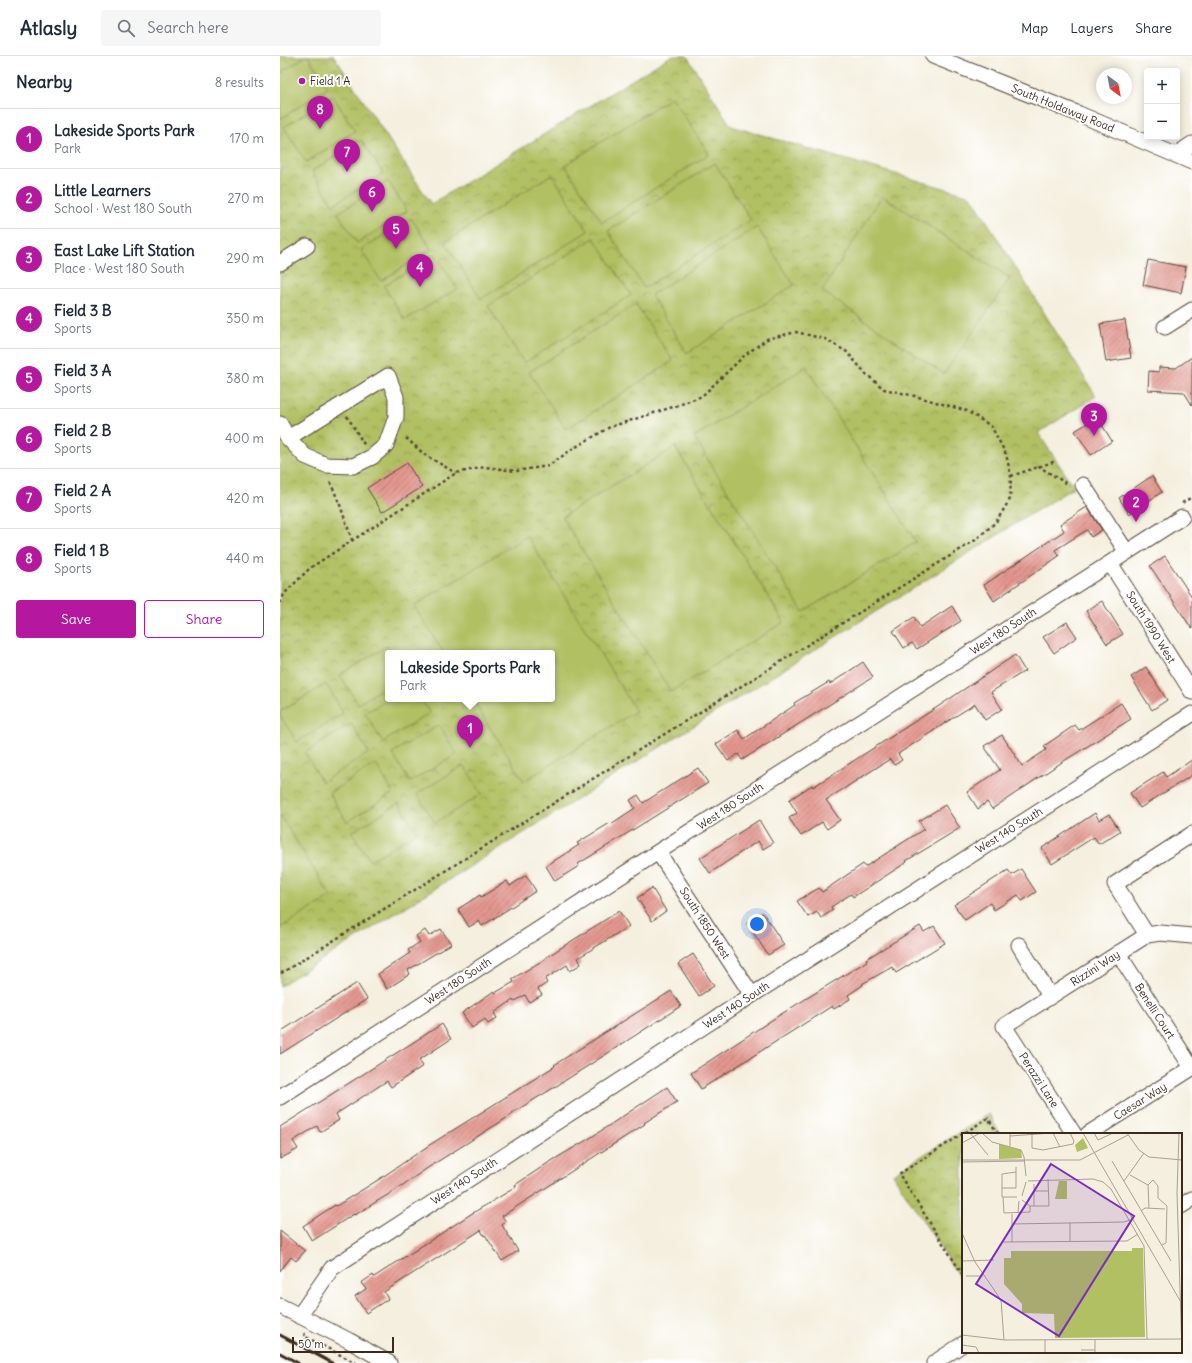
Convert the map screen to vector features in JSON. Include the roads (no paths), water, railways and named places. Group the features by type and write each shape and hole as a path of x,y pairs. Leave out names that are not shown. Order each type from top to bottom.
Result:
{"street":[{"name":"South Holdaway Road","path":"933,56 1079,114 1192,162"},
{"path":"1176,155 1192,144"},
{"path":"280,263 307,246"},
{"path":"1165,327 1192,310"},
{"path":"280,424 288,438 304,456 326,465 353,466 372,457 386,445 396,417 396,397 388,376 288,438"},
{"path":"1083,485 1126,551"},
{"name":"West 180 South","path":"280,1097 658,852 1110,563 1126,551 1182,517"},
{"name":"South 1990 West","path":"1110,563 1192,692"},
{"name":"West 140 South","path":"299,1316 332,1268 752,994 1192,714"},
{"path":"1147,935 1115,884 1192,834"},
{"name":"South 1850 West","path":"658,852 752,994"},
{"name":"Rizzini Way","path":"1004,1026 1147,935 1160,933 1192,936"},
{"path":"1019,945 1050,996"},
{"name":"Benelli Court","path":"1118,953 1192,1068"},
{"name":"Perazzi Lane","path":"1004,1026 1073,1133"},
{"name":"Caesar Way","path":"1090,1133 1192,1068"},
{"path":"1182,1205 1192,1199"},
{"path":"280,1306 348,1340 389,1363"},
{"path":"934,1363 962,1345"}],"railway":[{"path":"280,1335 332,1363"},
{"path":"280,1353 298,1363"}],"place":[{"name":"Field 1 A","path":"302,81"},
{"name":"Field 1 B","path":"320,129"},
{"name":"Field 2 A","path":"347,172"},
{"name":"Field 2 B","path":"372,212"},
{"name":"Field 3 A","path":"396,249"},
{"name":"Field 3 B","path":"420,287"},
{"name":"East Lake Lift Station","path":"1094,436"},
{"name":"Little Learners","path":"1136,522"},
{"name":"Lakeside Sports Park","path":"470,748"}]}
